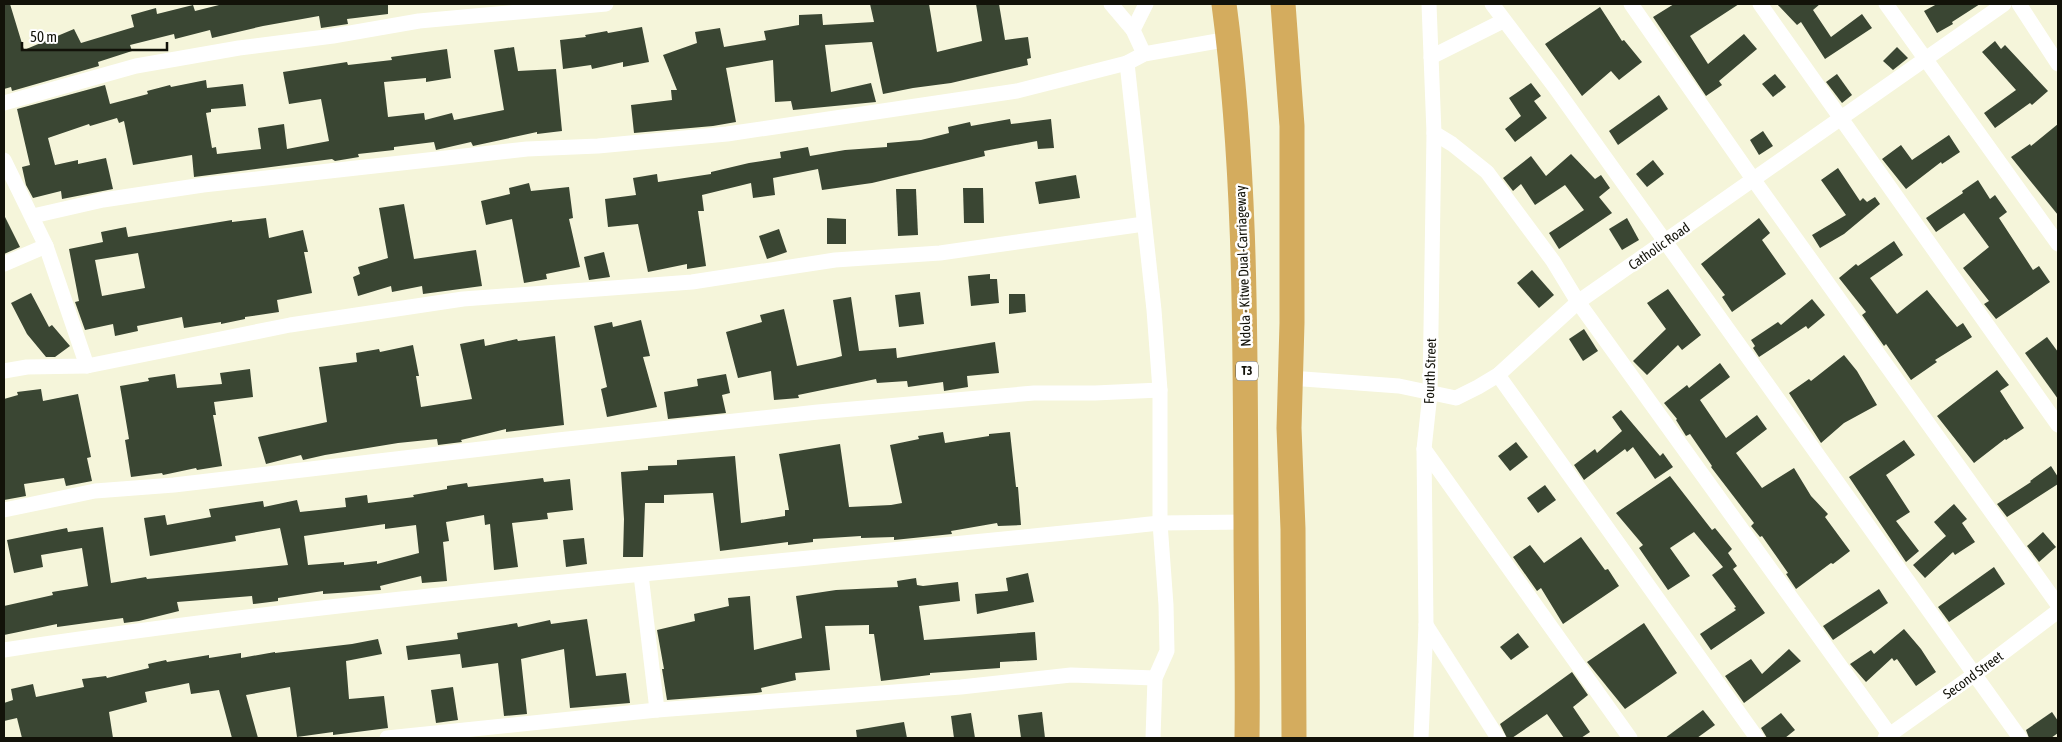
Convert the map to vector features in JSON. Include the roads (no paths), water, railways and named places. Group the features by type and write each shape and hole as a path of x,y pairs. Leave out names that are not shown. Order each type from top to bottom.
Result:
{"highway":[{"name":"Ndola - Kitwe Dual-Carriageway","path":"1224,4 1242,212 1246,368 1247,738"},
{"path":"1283,4 1292,126 1289,428 1293,529 1294,738"}],"street":[{"path":"4,103 136,66 240,48 333,36 419,21 606,4"},
{"path":"1111,4 1134,30 1144,54"},
{"path":"1134,30 1146,4"},
{"name":"Fourth Street","path":"1421,738 1426,625 1424,449 1430,394 1434,133 1429,4"},
{"path":"1492,4 1666,241 2020,738"},
{"path":"1631,4 1753,179 2058,605"},
{"path":"1760,4 2058,424"},
{"path":"1886,4 2058,244"},
{"name":"Catholic Road","path":"1290,378 1399,386 1456,398 1498,375 1578,302 2004,4"},
{"path":"2019,4 2058,64"},
{"path":"1431,57 1503,21"},
{"path":"33,216 103,200 222,183 527,149 598,146 727,134 1017,91 1127,63 1144,54 1228,38"},
{"path":"1127,63 1154,310 1160,390 1160,523 1166,605 1167,651 1155,678 1152,738"},
{"path":"1434,133 1452,144 1487,172 1553,261 1578,302 1889,737"},
{"path":"4,160 46,246 87,366"},
{"path":"4,371 26,367 87,366 290,325 463,299 692,282 835,260 940,253 1144,224"},
{"path":"4,264 46,246"},
{"path":"1498,375 1757,738"},
{"path":"4,510 95,491 174,485 808,413 1034,393 1160,390"},
{"path":"1424,449 1630,738"},
{"path":"4,650 127,631 315,607 1160,523 1246,522"},
{"path":"641,575 657,710"},
{"name":"Second Street","path":"1889,737 2058,610"},
{"path":"1426,625 1498,738"},
{"path":"387,738 657,710 961,687 1071,675 1155,678"}]}
